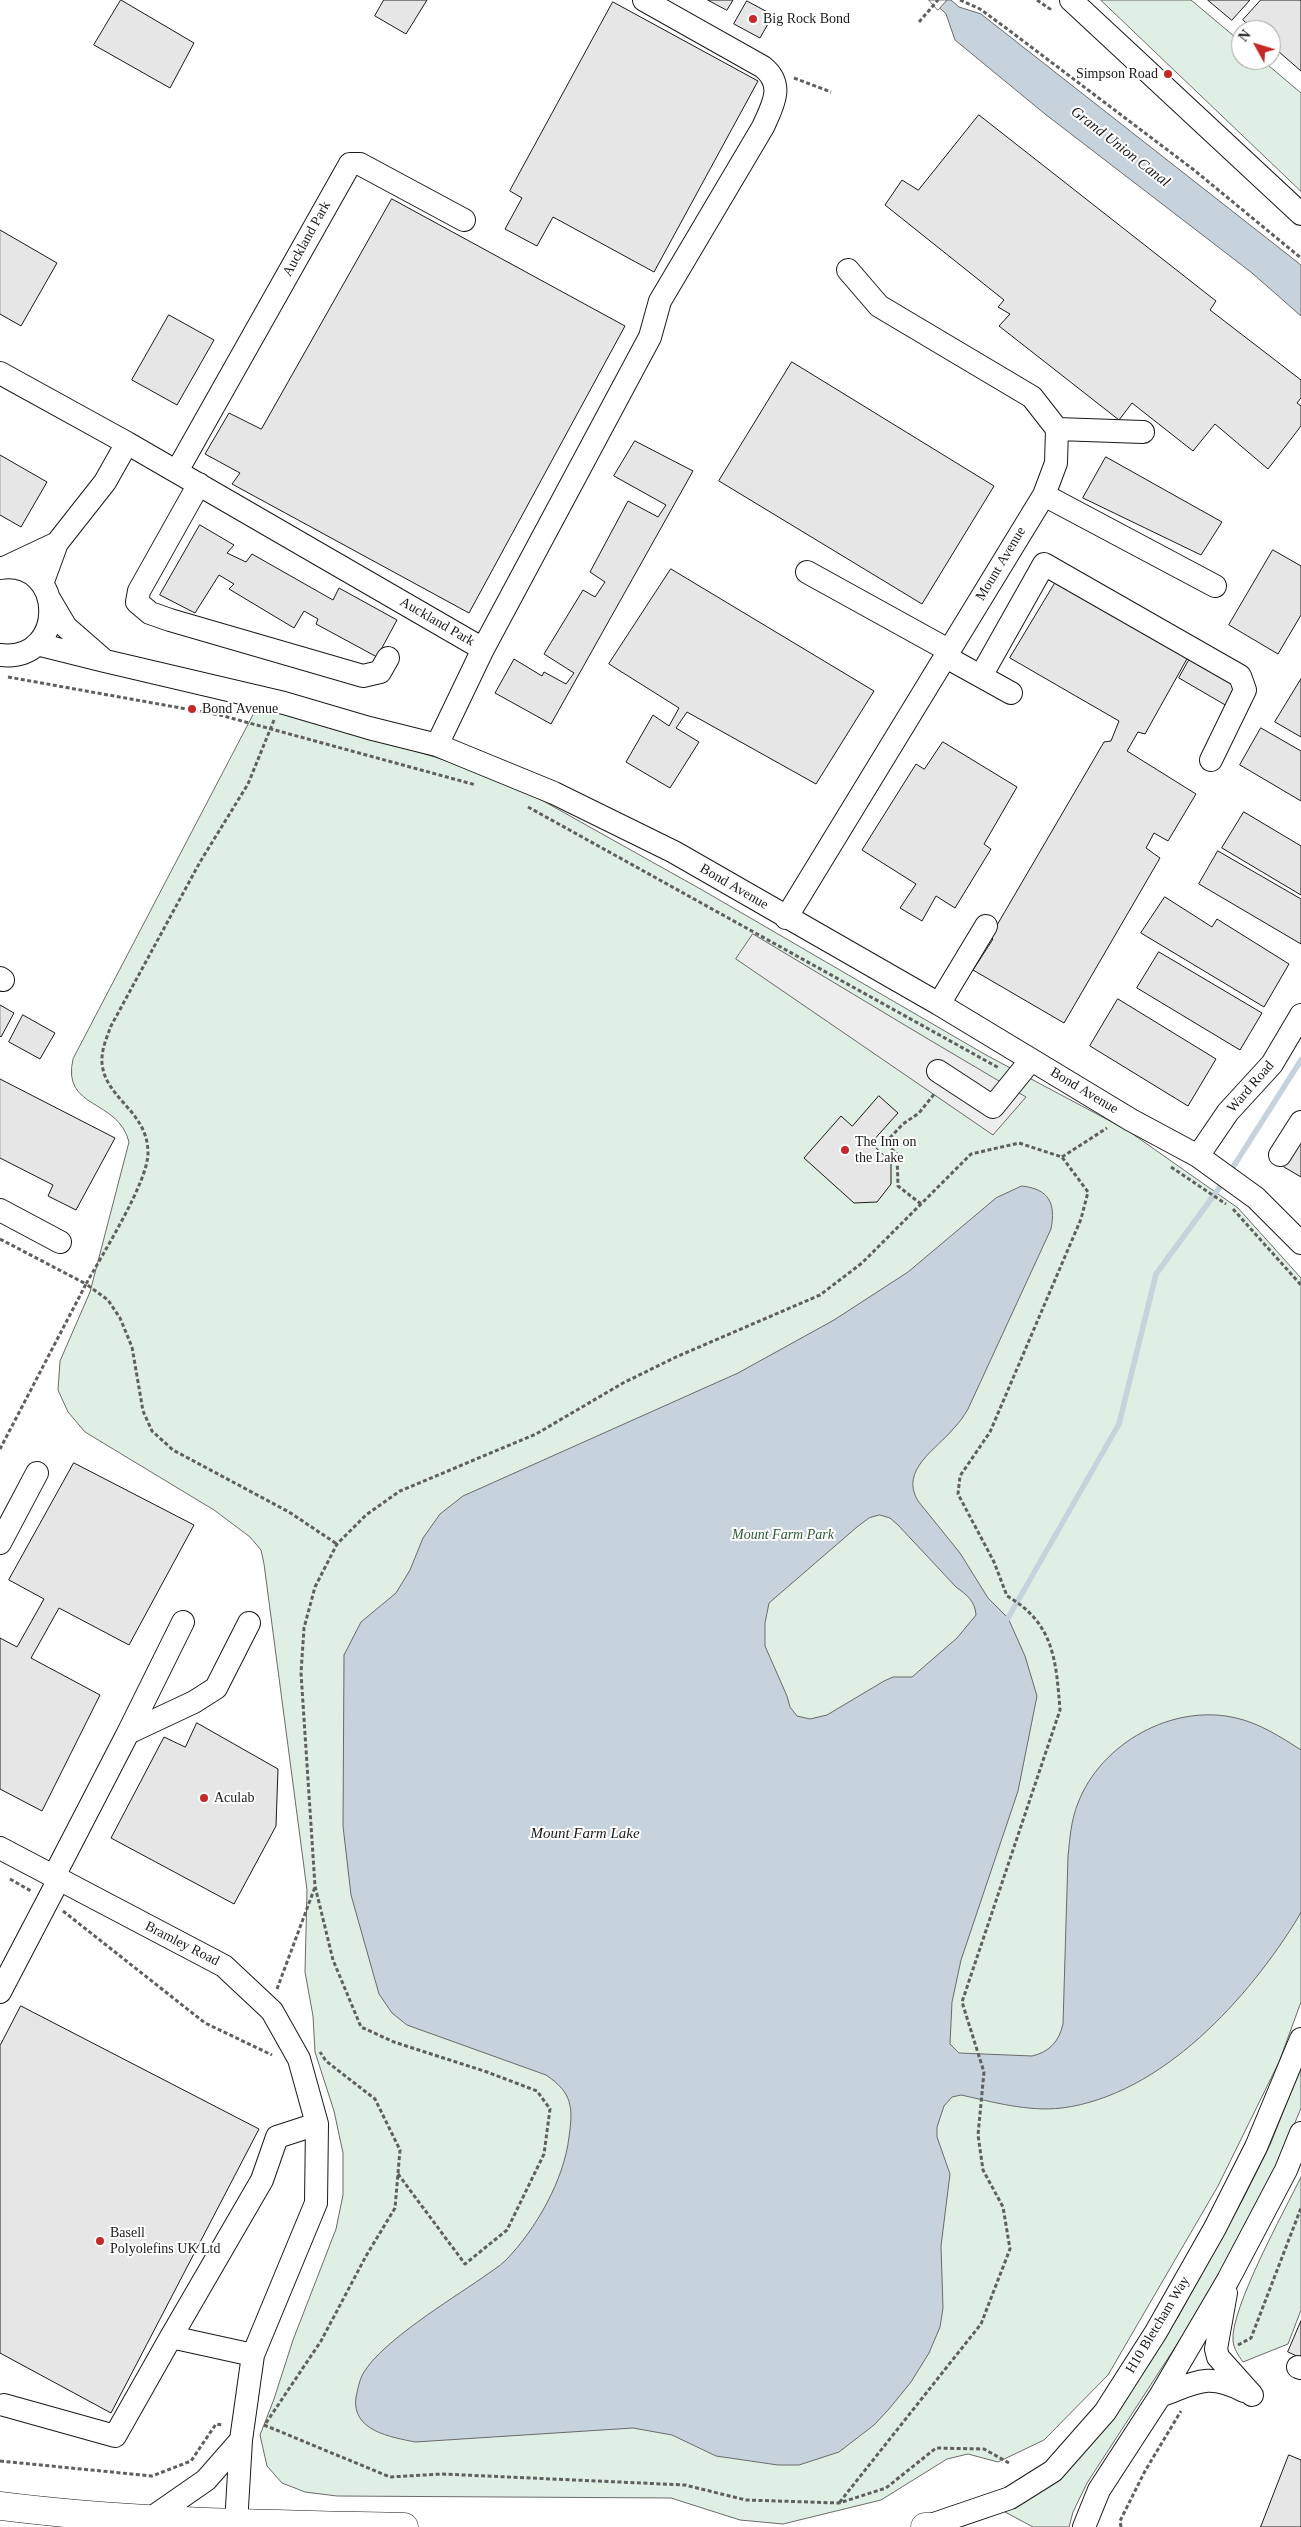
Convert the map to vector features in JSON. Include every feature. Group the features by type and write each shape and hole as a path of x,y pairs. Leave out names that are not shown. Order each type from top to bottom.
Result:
{"main road":[{"path":"0,2506 51,2519 144,2523 404,2527"}],"street":[{"name":"Auckland Park","path":"0,373 199,484 483,650 650,337 660,301 774,104 777,86 771,74 752,60 644,0"},
{"path":"1071,0 1301,214"},
{"name":"Auckland Park","path":"176,471 350,164 360,164 464,220"},
{"path":"848,270 879,306 1032,397 1057,428 1143,432"},
{"name":"Mount Avenue","path":"786,918 1044,495 1056,463 1057,428"},
{"path":"2,662 37,644 49,624 46,592 57,543 105,482 126,443"},
{"path":"199,484 139,591 137,602 150,613 170,620 363,676 380,672 388,658"},
{"path":"1044,495 1216,586"},
{"path":"3,567 57,543"},
{"path":"1012,545 1240,676 1245,690 1211,760"},
{"path":"980,676 1044,564"},
{"path":"3,567 20,569 32,575 46,592"},
{"path":"808,572 1011,693"},
{"name":"Bond Avenue","path":"46,592 66,627 105,661"},
{"name":"Bond Avenue","path":"37,644 284,703 369,728 438,745 554,793 674,852 786,918 939,1004 1131,1120 1198,1156 1227,1175 1256,1198 1301,1244"},
{"path":"438,745 483,650"},
{"path":"939,1004 986,926"},
{"name":"Ward Road","path":"1198,1156 1228,1112 1272,1064 1301,1016"},
{"path":"943,1074 994,1107 1031,1060"},
{"path":"1280,1155 1301,1122"},
{"path":"0,1210 60,1242"},
{"path":"0,1543 37,1473"},
{"path":"0,1992 183,1622"},
{"path":"128,1733 194,1702 216,1688 249,1623"},
{"name":"Bramley Road","path":"0,1848 53,1886 224,1966 272,2011 307,2052 318,2124 316,2203 253,2355 250,2431 236,2524"},
{"name":"H10 Bletcham Way","path":"925,2527 1010,2498 1053,2471 1105,2412 1156,2332 1215,2228 1256,2147 1301,2039"},
{"path":"4,2405 114,2436 262,2180 277,2137 318,2124"},
{"path":"1084,2527 1099,2490 1160,2396 1228,2280 1286,2170 1301,2133"},
{"path":"1160,2396 1211,2380 1226,2382 1252,2395 1224,2365 1216,2349 1228,2280"},
{"path":"171,2337 253,2355"},
{"path":"144,2523 206,2480 250,2431"}],"path":[{"path":"919,22 938,0"},
{"path":"960,0 980,8 1194,170 1301,258"},
{"path":"799,79 831,92"},
{"path":"2,662 269,727 485,788"},
{"path":"0,1450 137,1189 148,1154 146,1135 141,1123 106,1079 102,1062 111,1026 200,862 248,784 269,727"},
{"path":"521,803 1018,1078"},
{"path":"921,1204 898,1186 897,1154 885,1143 903,1124 919,1113 943,1074"},
{"path":"1062,1158 1110,1126 1101,1122"},
{"path":"398,2174 465,2264 506,2230 544,2154 550,2109 536,2091 487,2072 394,2042 361,2027 333,1960 315,1886 302,1673 304,1628 315,1587 337,1544 366,1515 400,1491 536,1434 632,1378 820,1295 862,1263 971,1154 1019,1143 1062,1158 1088,1192 1081,1219 990,1432 960,1476 958,1494 994,1562 1006,1596 1024,1606 1048,1636 1058,1680 1060,1710 962,2002 984,2072 978,2135 982,2170 1003,2207 1010,2249 981,2324 839,2503"},
{"path":"1168,1165 1234,1210 1301,1285"},
{"path":"0,1239 86,1284 108,1300 120,1318 132,1347 143,1411 152,1431 173,1450 289,1512 337,1544"},
{"path":"8,1878 53,1886 205,2023 281,2059 307,2052 326,2060 375,2099 400,2150 395,2208 366,2256 321,2342 250,2431"},
{"path":"276,1993 315,1886"},
{"path":"307,2052 326,2060"},
{"path":"0,2461 152,2476 191,2461 216,2424 250,2431 390,2477 442,2474 685,2485 746,2500 839,2503 886,2488 936,2448 984,2449 1009,2462"},
{"path":"1120,2520 1121,2527"}],"green space":[{"path":"1101,0 1191,0 1231,34 1231,70 1274,70 1301,93 1301,191"},
{"name":"Mount Farm Park","path":"258,706 403,747 504,779 704,891 986,1055 1127,1130 1238,1208 1301,1278 1301,2002 1279,2062 1218,2186 1108,2375 1044,2440 998,2462 968,2454 947,2459 881,2500 783,2524 740,2520 671,2498 337,2496 305,2492 282,2483 267,2466 260,2435 293,2340 336,2229 343,2195 343,2153 334,2111 315,2052 313,2016 305,1972 307,1890 264,1564 261,1550 250,1537 214,1510 85,1432 68,1412 58,1390 60,1361 90,1292 129,1142 123,1128 114,1118 83,1096 75,1087 72,1075 73,1059"},
{"path":"1301,2067 1301,2108 1272,2179 1198,2312 1087,2483 1073,2512 1069,2527 1033,2527 1005,2512 1064,2470 1097,2436 1178,2317 1243,2199 1270,2145"},
{"path":"1301,2177 1301,2310 1288,2344 1243,2362 1234,2347 1234,2326 1260,2259"}],"shaded area":[{"path":"753,934 1026,1097 993,1135 736,959"}],"water":[{"name":"Grand Union Canal","path":"931,0 951,0 959,7 981,14 1301,265 1301,316 1252,273 1045,114 955,40 946,14"},
{"name":"Mount Farm Lake","path":"1022,1186 1039,1190 1051,1205 1051,1229 968,1409 956,1426 922,1461 913,1479 913,1490 918,1501 960,1553 988,1598 1008,1618 1025,1656 1037,1696 1018,1791 961,1960 952,2002 950,2044 959,2053 1032,2056 1048,2049 1056,2041 1063,2024 1068,1856 1071,1829 1078,1803 1089,1782 1104,1762 1121,1746 1142,1732 1164,1722 1212,1715 1236,1718 1245,1720 1278,1735 1301,1750 1301,1912 1279,1947 1255,1979 1228,2009 1199,2038 1168,2063 1134,2084 1099,2099 1062,2108 1036,2109 961,2095 952,2097 944,2106 937,2127 937,2137 950,2174 941,2246 943,2308 940,2327 929,2353 911,2382 874,2425 839,2452 799,2465 778,2465 716,2456 672,2435 633,2428 415,2442 384,2435 366,2425 360,2418 356,2408 356,2397 364,2372 373,2360 401,2334 497,2267 517,2248 538,2219 555,2187 566,2153 571,2109 562,2088 546,2075 407,2025 392,2013 379,1994 351,1895 343,1826 344,1655 361,1622 396,1593 410,1570 423,1538 440,1514 463,1496 738,1373 834,1320 908,1272 996,1198","holes":["880,1515 890,1518 956,1587 970,1599 976,1615 957,1638 912,1677 893,1677 884,1681 827,1715 810,1719 797,1716 790,1707 765,1646 765,1623 769,1603 869,1518"]}],"pier":[{"path":"929,0 947,0 938,10"}],"building":[{"path":"121,0 194,43 170,88 94,45"},
{"path":"384,0 427,0 406,34 375,16"},
{"path":"708,0 733,0 727,10"},
{"path":"1208,0 1250,0 1232,20"},
{"path":"1261,0 1301,0 1301,71 1281,54 1281,20 1243,20"},
{"name":"Big Rock Bond","path":"747,1 773,15 760,38 734,24"},
{"path":"613,2 758,81 654,272 553,217 537,246 505,229 522,198 510,191"},
{"path":"979,115 1216,301 1210,310 1301,380 1301,398 1297,403 1301,406 1301,426 1268,469 1215,424 1193,451 1132,403 1119,420 999,326 1010,314 998,307 1004,300 885,205 902,180 918,190"},
{"path":"392,199 625,326 469,613 232,484 240,473 205,454 229,413 261,429"},
{"path":"0,230 57,263 21,326 0,314"},
{"path":"169,315 214,340 177,405 132,380"},
{"path":"792,362 994,486 922,604 719,481"},
{"path":"635,441 693,471 551,724 495,693 514,659 542,676 544,672 566,684 574,673 544,654 583,590 595,597 605,582 590,572 628,501 658,517 666,505 614,476"},
{"path":"0,455 47,482 21,527 0,515"},
{"path":"1106,457 1222,522 1201,555 1083,498"},
{"path":"200,525 234,545 227,553 246,562 252,554 333,600 339,588 397,620 377,657 316,624 318,619 304,611 294,628 229,589 234,584 219,575 195,613 160,595"},
{"path":"1273,550 1301,566 1301,615 1278,654 1229,625"},
{"path":"671,569 874,691 816,784 687,712 676,728 699,742 670,788 626,762 653,715 669,726 679,708 609,664"},
{"path":"1060,575 1188,657 1145,734 1138,732 1127,751 1196,794 1168,841 1154,833 1146,848 1160,858 1064,1023 973,970 993,939 990,937 1104,742 1111,741 1119,721 1010,658"},
{"path":"1193,653 1241,681 1227,706 1179,678"},
{"path":"1301,679 1301,737 1275,722"},
{"path":"1261,728 1301,751 1301,801 1240,765"},
{"path":"943,742 1017,787 984,844 991,849 955,908 936,896 922,921 900,908 916,884 862,850 916,764 924,769"},
{"path":"1244,812 1301,846 1301,895 1222,848"},
{"path":"1218,851 1301,899 1301,944 1199,884"},
{"path":"1165,897 1212,927 1217,919 1289,964 1264,1007 1141,933"},
{"path":"1159,952 1262,1013 1240,1050 1137,988"},
{"path":"1118,999 1216,1059 1188,1106 1090,1046"},
{"path":"0,1005 14,1013 1,1037 0,1036"},
{"path":"23,1015 55,1033 40,1059 9,1042"},
{"path":"0,1079 115,1138 76,1210 48,1196 53,1185 0,1158"},
{"name":"The Inn on the Lake","path":"879,1096 898,1113 871,1143 891,1162 891,1184 877,1202 854,1203 804,1158 841,1116 852,1126"},
{"path":"1301,1139 1301,1177 1284,1167"},
{"path":"74,1463 194,1525 129,1645 59,1608 31,1658 100,1695 42,1811 0,1789 0,1638 17,1647 44,1599 9,1580"},
{"name":"Aculab","path":"197,1723 278,1769 276,1826 234,1904 111,1838 164,1737 185,1747"},
{"name":"Basell Polyolefins UK Ltd","path":"21,2006 259,2129 111,2413 0,2353 0,2046"},
{"path":"1301,2321 1301,2358 1288,2352"},
{"path":"1289,2455 1301,2460 1301,2527 1261,2527"}],"waterway":[{"path":"1230,1172 1301,1060"},
{"path":"1008,1618 1119,1424 1156,1274 1225,1180"}],"place":[{"name":"Big Rock Bond","path":"753,19"},
{"name":"Simpson Road","path":"1168,74"},
{"name":"Bond Avenue","path":"192,709"},
{"name":"The Inn on the Lake","path":"845,1150"},
{"name":"Aculab","path":"204,1798"},
{"name":"Basell Polyolefins UK Ltd","path":"100,2241"}]}
